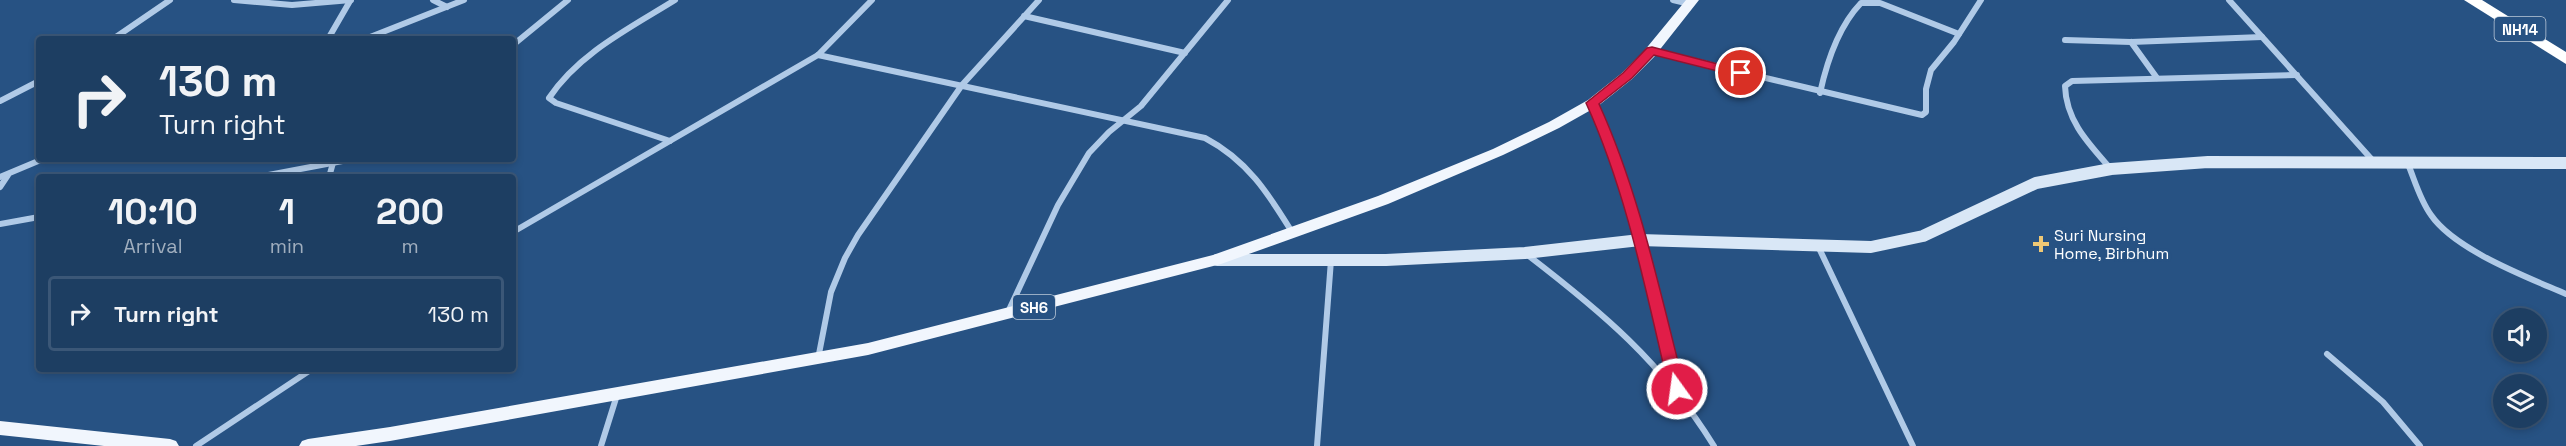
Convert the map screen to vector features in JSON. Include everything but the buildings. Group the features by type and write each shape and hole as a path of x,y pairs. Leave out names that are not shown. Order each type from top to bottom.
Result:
{"highway":[{"name":"NH14","path":"2472,0 2562,54"}],"main road":[{"name":"SH6","path":"308,446 617,395 868,349 1216,260 1383,200 1498,152 1554,125 1593,103 1628,76 1652,51 1691,2"},
{"path":"1216,260 1331,260 1525,253 1640,240 1871,248 1923,236 2036,183 2111,169 2208,162 2566,163"},
{"path":"0,428 170,446"}],"street":[{"path":"117,36 170,0"},
{"path":"234,0 252,4 299,5 351,0"},
{"path":"330,36 351,0"},
{"path":"433,0 447,7"},
{"path":"373,36 464,0"},
{"path":"516,43 568,0"},
{"path":"670,141 556,103 549,98 560,82 602,46 675,0"},
{"path":"516,230 818,55 872,0"},
{"path":"818,358 831,292 845,258 858,235 962,85 1039,0"},
{"path":"1007,314 1058,205 1089,153 1141,106 1228,0"},
{"path":"1673,0 1691,2"},
{"path":"1652,51 1820,93 1924,115 1928,78 1981,0"},
{"path":"2229,0 2376,163"},
{"path":"1820,93 1824,73 1835,45 1861,3 1880,3 1959,34"},
{"path":"1024,16 1185,53"},
{"path":"2065,40 2131,42 2262,37"},
{"path":"2131,42 2157,78"},
{"path":"818,55 880,71 962,85 1205,138 1233,153 1249,167 1292,232"},
{"path":"2111,169 2073,122 2064,98 2065,86 2072,81 2297,75"},
{"path":"0,101 36,83"},
{"path":"1593,103 1610,141 1640,240 1677,389"},
{"path":"0,177 36,162"},
{"path":"274,174 338,162"},
{"path":"330,174 333,163"},
{"path":"2408,164 2428,211 2445,231 2467,245 2566,294"},
{"path":"0,187 9,174"},
{"path":"0,224 36,218"},
{"path":"1817,246 1912,446"},
{"path":"1525,253 1594,305 1658,365 1696,415 1714,446"},
{"path":"1317,446 1331,260"},
{"path":"2327,354 2383,402 2420,446"},
{"path":"196,446 307,372"},
{"path":"601,446 617,395"}],"place":[{"name":"Suri Nursing Home, Birbhum","path":"2041,244"}],"route":[{"path":"1677,389 1640,240 1610,141 1593,103 1628,76 1652,51 1741,73"}]}
